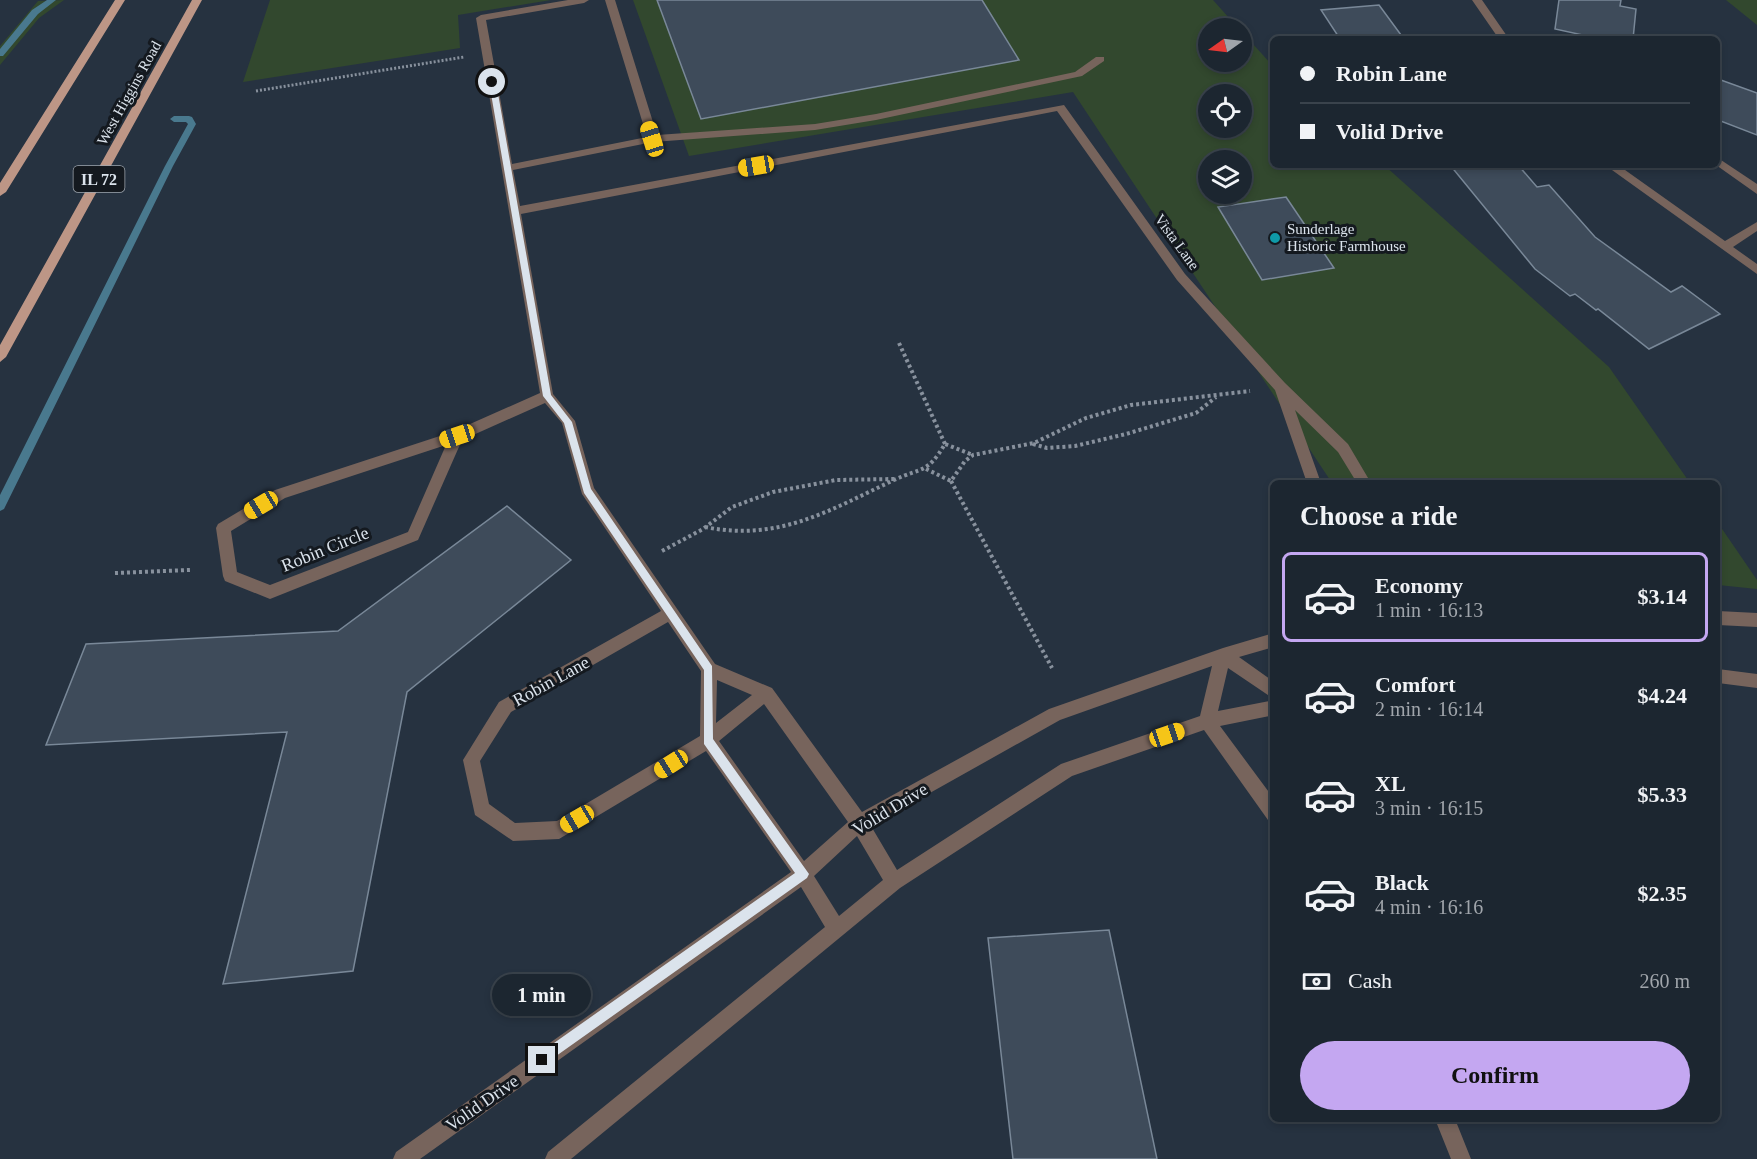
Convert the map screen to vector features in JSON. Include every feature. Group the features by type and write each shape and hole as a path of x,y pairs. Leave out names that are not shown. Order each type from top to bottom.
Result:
{"main road":[{"path":"0,192 120,0"},
{"name":"West Higgins Road","path":"0,357 197,0"}],"street":[{"path":"584,0 481,18 547,396 568,422 587,490 709,669 766,693 859,823 894,882"},
{"path":"610,0 652,139"},
{"path":"1477,0 1502,36"},
{"path":"507,168 652,139 815,127 876,117 1078,74 1100,59"},
{"name":"Vista Lane","path":"515,211 1060,107 1180,277 1280,387 1342,448 1362,480"},
{"path":"1720,162 1757,190"},
{"path":"1615,168 1757,270"},
{"path":"1725,247 1757,226"},
{"name":"Vista Lane","path":"1280,387 1313,480"},
{"name":"Robin Circle","path":"457,436 413,536 270,592 230,576 223,528 280,494 457,436 547,396"},
{"name":"Robin Lane","path":"671,614 505,707 471,760 481,809 513,832 559,830 708,740 766,693"},
{"path":"1720,618 1757,620"},
{"name":"Volid Drive","path":"403,1159 803,874 859,823 1055,714 1223,655 1270,641"},
{"path":"1270,689 1223,655 1207,722 1270,809"},
{"path":"709,669 708,740 803,874 837,930"},
{"path":"1720,676 1757,681"},
{"path":"555,1159 894,882 1067,770 1207,722 1270,708"},
{"path":"1446,1122 1461,1159"}],"path":[{"path":"256,91 471,56"},
{"path":"899,343 945,444 973,455"},
{"path":"951,481 964,461 973,455 1032,444 1111,410 1153,401 1200,395 1216,396 1196,413 1126,434 1075,446 1047,448 1032,444"},
{"path":"705,527 720,532 741,533 775,527 840,508 880,490 896,479 926,469 945,444"},
{"path":"926,469 951,481 1052,668"},
{"path":"638,566 705,527 719,514 780,491 854,477 896,479"},
{"path":"115,573 190,570"}],"green space":[{"path":"64,0 39,18 0,65 0,46 38,1"},
{"path":"270,0 551,0 458,15 460,48 243,82"},
{"path":"633,0 1213,0 1229,18 1198,18 1198,72 1252,72 1252,43 1270,63 1270,168 1387,168 1609,367 1688,480 1330,480 1073,92 689,156"},
{"path":"1726,0 1757,0 1757,25"},
{"path":"1720,526 1757,580 1757,589 1720,585"}],"building":[{"path":"657,0 982,0 1019,60 701,119"},
{"path":"1559,0 1621,0 1620,6 1636,9 1633,36 1587,36 1555,29"},
{"path":"1379,5 1402,36 1338,36 1321,10"},
{"path":"1720,80 1757,93 1757,135 1720,121"},
{"path":"1452,168 1521,168 1537,187 1549,185 1595,237 1671,292 1682,286 1720,314 1649,349 1598,309 1596,310 1575,294 1570,296 1535,269"},
{"name":"Sunderlage Historic Farmhouse","path":"1286,197 1334,268 1262,280 1218,207 1252,204 1252,202"},
{"path":"507,506 571,560 407,692 353,971 223,984 287,732 46,745 86,644 338,631"},
{"path":"1109,930 1157,1159 1013,1159 988,938"}],"waterway":[{"path":"0,54 35,12 52,0"},
{"path":"0,506 192,124 189,119 174,119"}],"place":[{"name":"Sunderlage Historic Farmhouse","path":"1275,238"}],"route":[{"path":"492,82 547,396 568,422 587,490 709,669 708,740 803,874 542,1060"}]}
